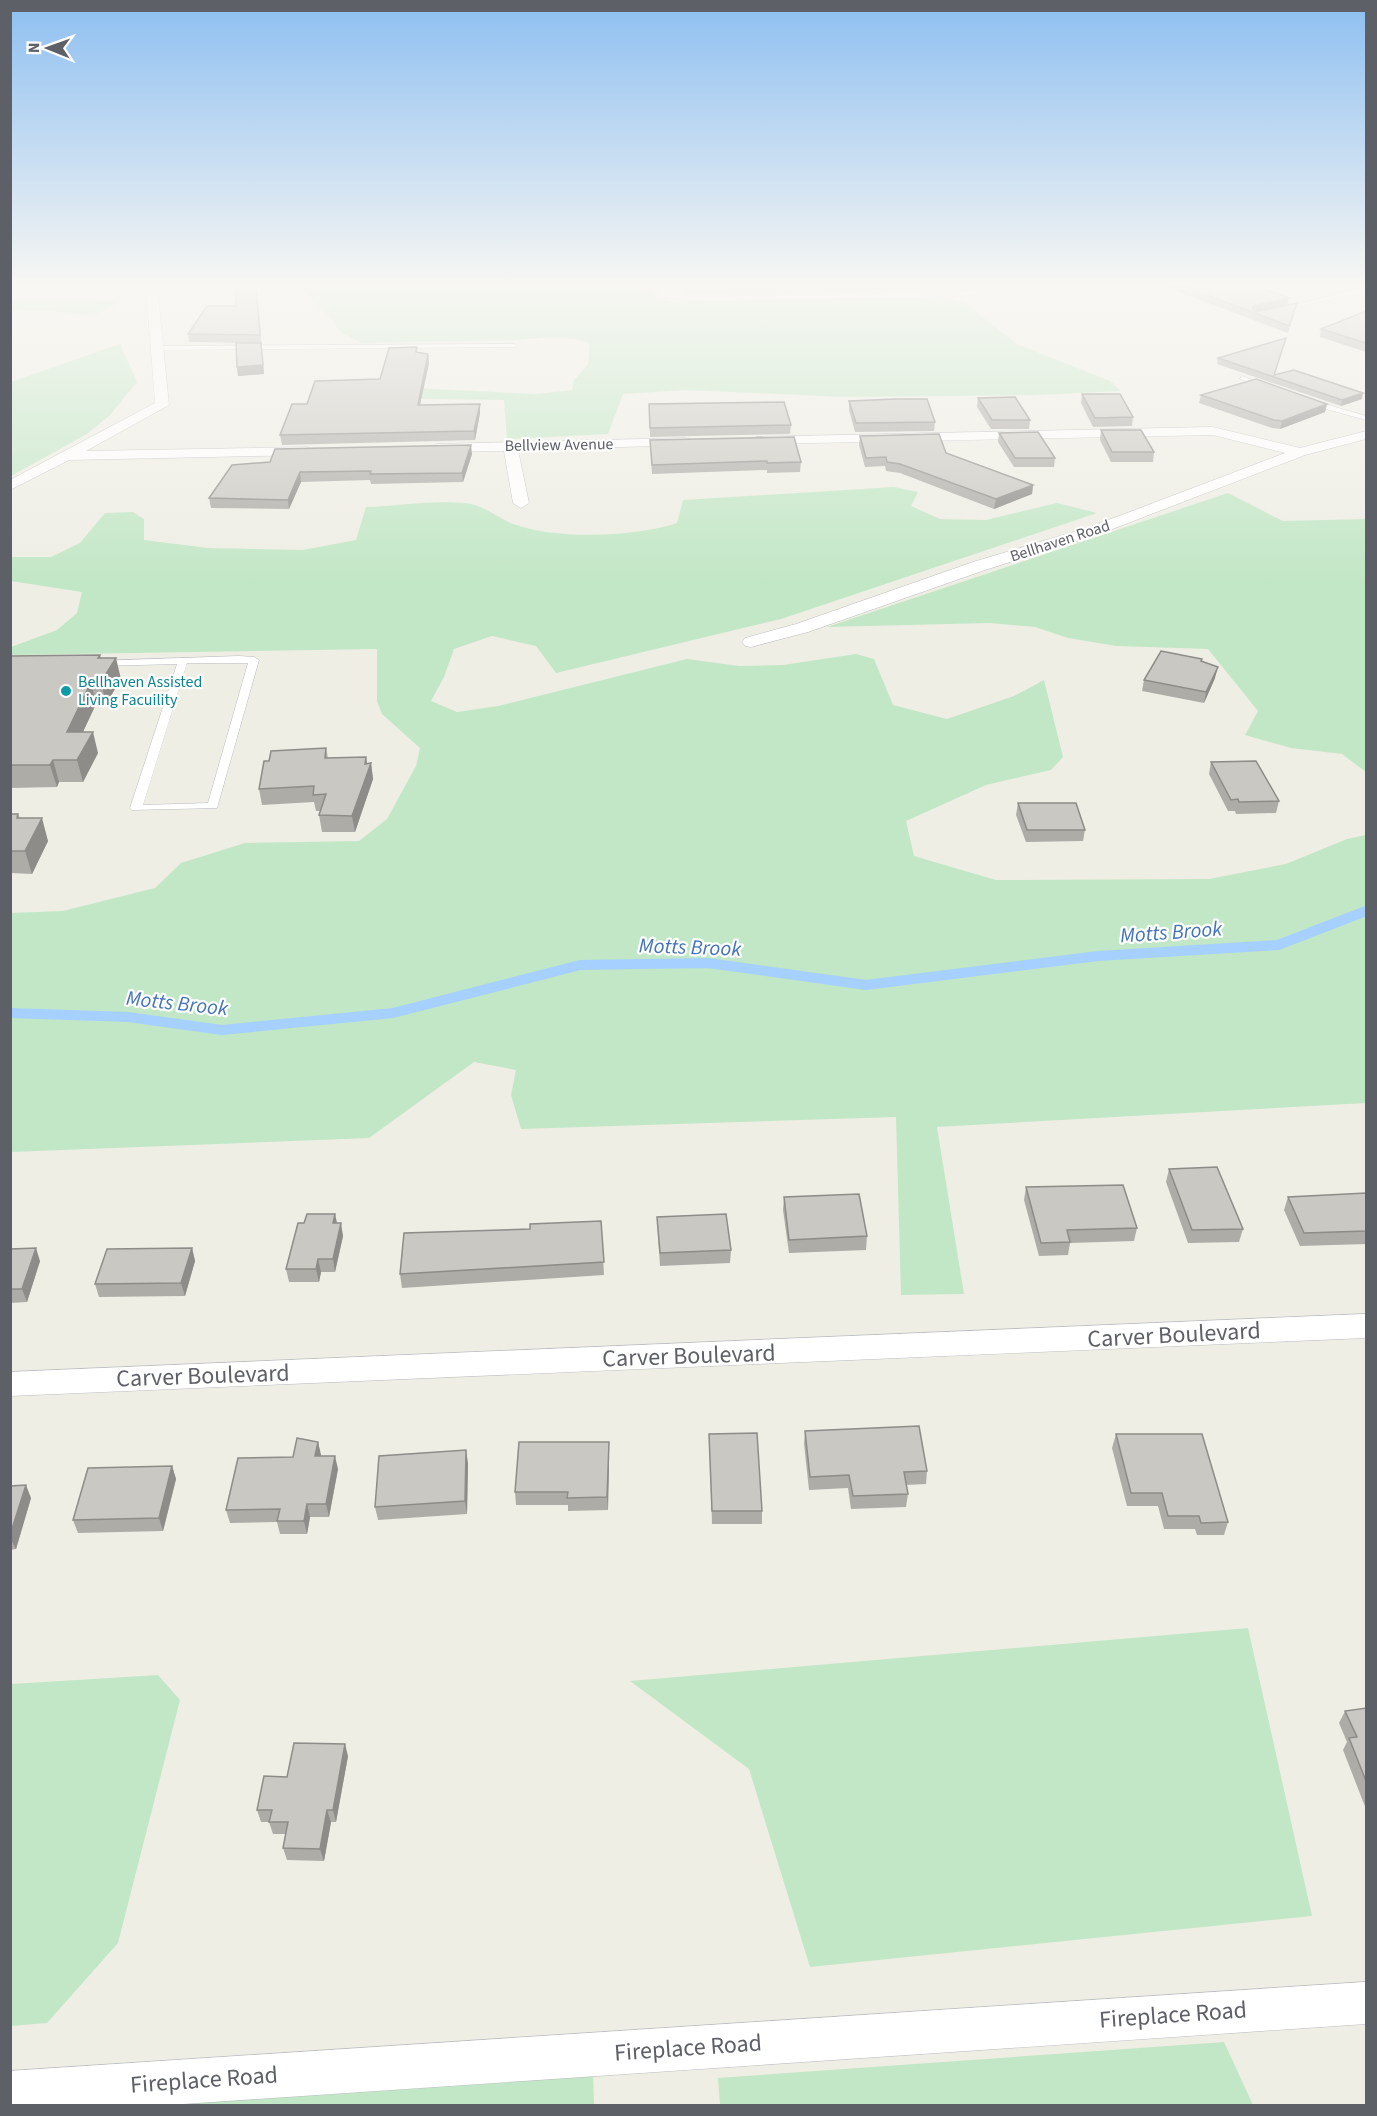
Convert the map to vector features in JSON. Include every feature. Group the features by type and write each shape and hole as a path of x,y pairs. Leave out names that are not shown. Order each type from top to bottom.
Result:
{"street":[{"path":"10,486 162,405 160,385"},
{"path":"746,441 1213,431 1300,452"},
{"name":"Bellhaven Road","path":"751,642 796,630 979,566 1096,530 1300,452 1366,435"},
{"name":"Bellview Avenue","path":"427,448 699,442"},
{"path":"510,447 521,503"},
{"path":"68,456 319,450"},
{"name":"Carver Boulevard","path":"10,1384 1366,1326"},
{"name":"Fireplace Road","path":"10,2093 1366,2002"}],"lane":[{"path":"1262,385 1274,389"},
{"path":"1306,400 1366,418"},
{"path":"91,663 183,660 254,660 213,806 136,808 183,660"}],"green space":[{"path":"11,385 135,385 110,415 87,434 11,476"},
{"path":"573,385 1114,385 1121,391 1038,395 845,397 686,390 623,394 608,434 507,439 504,400 358,398 372,386 536,394 572,390"},
{"path":"894,487 918,492 911,506 940,519 986,520 1057,503 1097,513 781,619 556,673 536,646 492,636 454,649 444,677 431,701 457,712 498,706 687,659 739,666 783,665 856,654 874,659 893,705 947,719 1014,696 1044,680 1063,757 1051,770 986,785 906,821 914,856 996,880 1209,879 1286,864 1347,839 1366,835 1366,1103 937,1127 964,1294 901,1295 896,1117 521,1129 511,1095 516,1070 474,1062 369,1138 11,1152 11,913 63,911 155,888 181,863 245,843 359,841 387,819 416,766 420,748 382,714 377,701 377,649 11,655 11,647 57,630 77,613 82,592 11,581 11,557 51,557 80,543 105,513 133,512 144,519 144,540 208,548 303,550 356,540 366,507 463,503 477,506 513,524 531,529 551,533 595,535 640,531 677,523 683,500"},
{"path":"1228,493 1283,521 1366,519 1366,772 1342,754 1291,748 1245,735 1258,711 1208,649 1116,646 1068,638 1035,627 990,623 827,627"},
{"path":"1248,1628 1312,1916 810,1967 749,1769 630,1681"},
{"path":"158,1675 180,1700 118,1943 47,2023 11,2026 11,1684"},
{"path":"1224,2042 1253,2105 720,2105 718,2078"},
{"path":"593,2073 594,2105 155,2105"}],"building":[{"path":"314,385 422,385 418,405 480,404 474,431 280,435 292,404 307,404"},
{"path":"1236,385 1272,385 1327,404 1282,421 1201,395"},
{"path":"1297,385 1338,385 1363,393 1342,400"},
{"path":"1082,394 1120,394 1133,417 1095,418"},
{"path":"1015,397 1030,420 992,420 978,398"},
{"path":"927,399 935,422 856,423 849,401"},
{"path":"784,402 791,425 650,428 649,404"},
{"path":"1101,430 1141,430 1154,452 1112,452"},
{"path":"1038,432 1055,458 1015,458 999,433"},
{"path":"939,434 946,453 1033,485 996,499 900,464 887,462 886,457 866,458 860,436"},
{"path":"794,437 801,462 652,465 650,440"},
{"path":"471,445 462,473 300,472 288,500 209,498 232,465 270,462 275,449"},
{"path":"1161,651 1202,659 1201,661 1218,667 1206,692 1144,680"},
{"path":"100,655 98,658 116,658 101,682 91,682 67,732 93,732 77,760 53,760 50,765 10,765 10,656"},
{"path":"326,748 325,758 366,757 365,764 371,763 352,816 319,815 326,794 313,795 314,786 259,789 264,761 269,761 271,751"},
{"path":"1256,761 1279,801 1239,802 1238,799 1231,800 1211,762"},
{"path":"1018,803 1076,803 1085,830 1027,830"},
{"path":"10,814 18,814 17,818 42,818 25,851 10,851"},
{"path":"1217,1167 1243,1229 1192,1230 1169,1169"},
{"path":"1123,1185 1137,1228 1067,1230 1070,1242 1041,1243 1026,1187"},
{"path":"1366,1193 1366,1231 1304,1233 1288,1197"},
{"path":"859,1194 867,1236 789,1240 784,1197"},
{"path":"307,1214 335,1214 333,1223 341,1223 333,1259 318,1259 316,1269 286,1269 298,1223 304,1223"},
{"path":"726,1214 731,1250 660,1253 657,1217"},
{"path":"601,1221 604,1262 400,1274 404,1233 530,1229 530,1224"},
{"path":"36,1248 22,1289 10,1289 10,1249"},
{"path":"192,1248 181,1283 95,1284 107,1249"},
{"path":"919,1426 927,1471 904,1472 908,1494 853,1496 849,1475 810,1477 805,1431"},
{"path":"757,1433 762,1511 712,1511 709,1434"},
{"path":"1116,1434 1202,1434 1228,1522 1201,1523 1199,1516 1168,1516 1162,1493 1131,1493"},
{"path":"297,1438 318,1442 315,1456 335,1456 326,1504 307,1504 304,1521 277,1521 280,1509 226,1510 238,1458 293,1457"},
{"path":"519,1442 609,1442 607,1497 567,1498 568,1492 515,1492"},
{"path":"466,1450 465,1501 375,1507 379,1456"},
{"path":"172,1466 159,1518 73,1520 88,1468"},
{"path":"26,1485 10,1535 10,1486"},
{"path":"1366,1708 1366,1781 1349,1738 1357,1737 1345,1711"},
{"path":"294,1743 345,1744 333,1810 327,1810 320,1849 283,1848 288,1822 269,1822 272,1810 257,1810 264,1776 287,1777"}],"waterway":[{"name":"Motts Brook","path":"10,1013 128,1017 222,1030 393,1013 580,965 708,963 866,985 1098,956 1278,945 1366,911"}],"place":[{"name":"Bellhaven Assisted Living Facuility","path":"66,691"}]}
